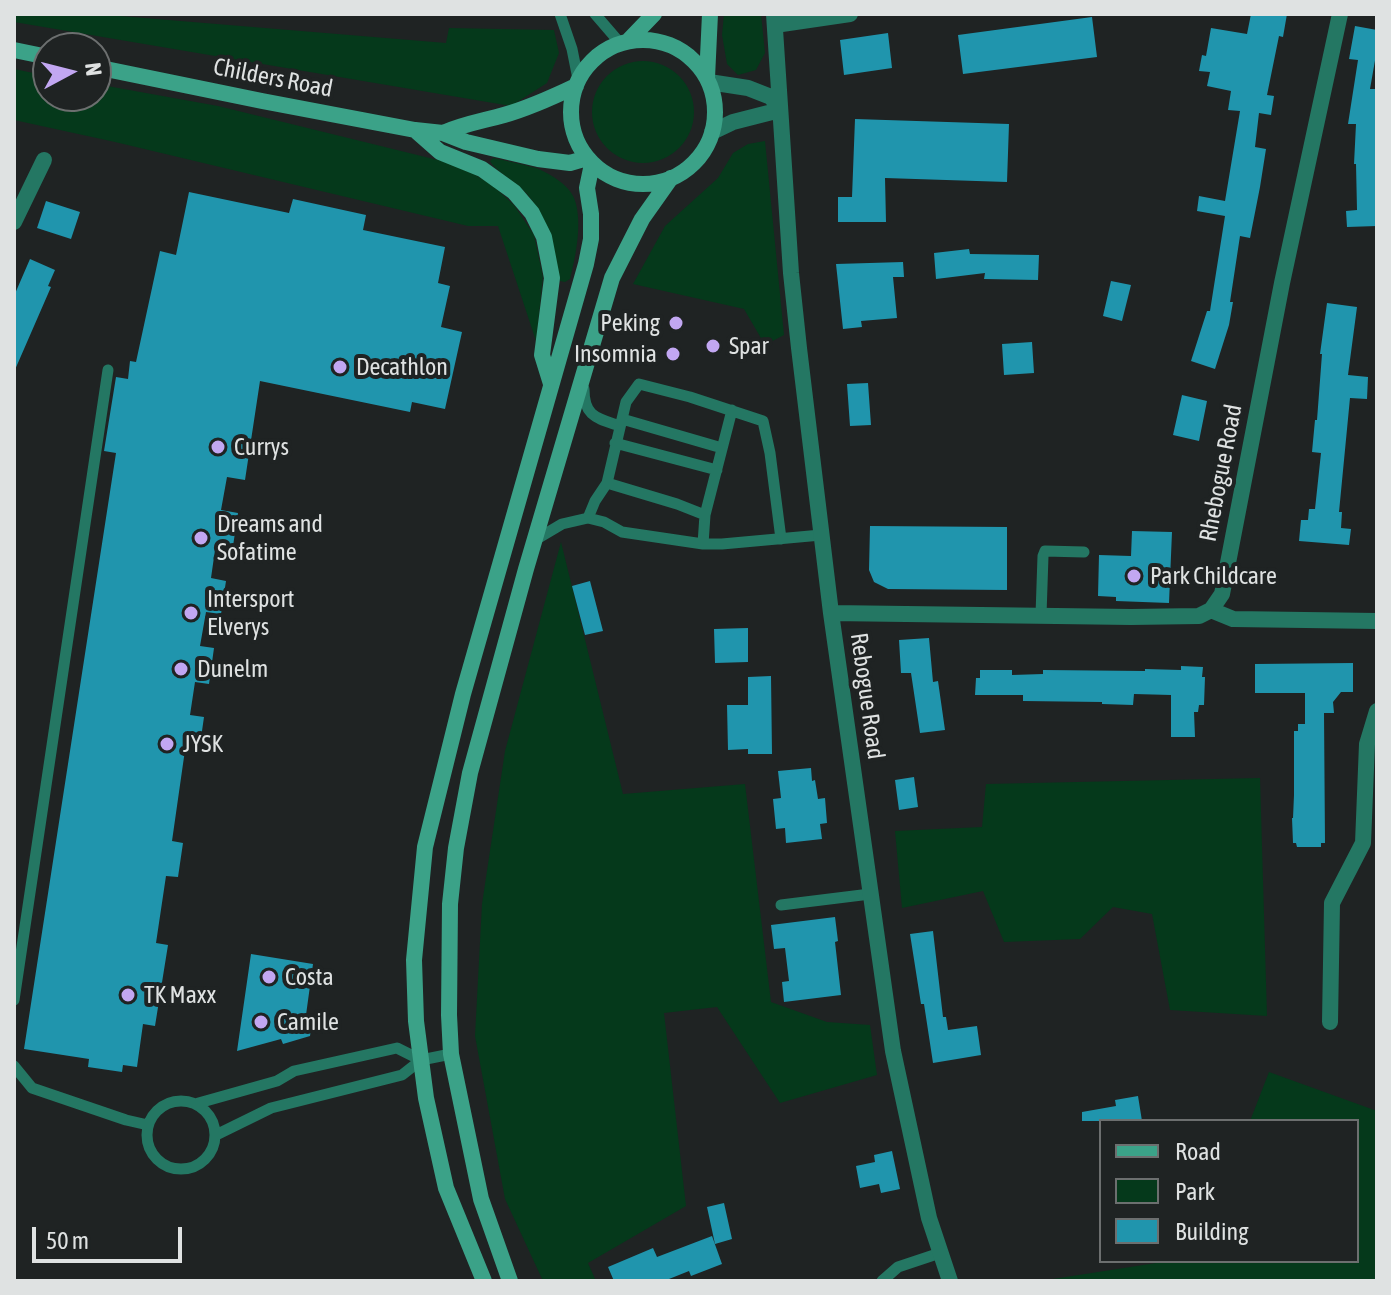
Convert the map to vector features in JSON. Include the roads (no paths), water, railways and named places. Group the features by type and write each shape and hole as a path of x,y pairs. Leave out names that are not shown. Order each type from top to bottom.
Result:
{"main road":[{"path":"654,14 624,42 603,52 589,64 577,82 571,111 575,136 590,161 610,176 630,183 651,184 671,178 689,167 703,151 712,132 715,107 708,80 710,14"},
{"path":"624,42 647,39 665,43 682,51 696,63 708,80"},
{"name":"Childers Road","path":"112,70 443,133 466,142 538,159 570,163 590,161"},
{"name":"Childers Road","path":"443,133 551,98 577,82"},
{"path":"415,130 440,152 482,169 514,192 532,213 544,237 552,278 542,355 552,386"},
{"path":"484,1281 446,1188 426,1098 416,1021 414,960 425,847 463,694 586,264 591,239 587,188 590,161"},
{"path":"510,1281 481,1199 451,1054 450,904 456,848 470,773 612,278 642,219 671,178"}],"street":[{"path":"774,19 850,14"},
{"name":"Rhebogue Road","path":"1211,610 1222,594 1282,283 1340,14"},
{"name":"Rebogue Road","path":"774,19 799,348 831,613 882,982 899,1080 929,1218 950,1281"},
{"path":"708,80 748,88 771,97 780,110 733,122 712,132"},
{"path":"14,222 44,160"},
{"path":"831,613 1131,617 1199,616 1211,610 1233,619 1377,621"},
{"path":"1330,1022 1332,903 1363,843 1371,799 1367,744 1377,711"}],"lane":[{"path":"560,14 572,49 577,82"},
{"path":"595,14 624,42"},
{"path":"14,1000 108,370"},
{"path":"584,373 584,402 593,417 722,448"},
{"path":"588,518 607,483 626,402 639,384 763,421 781,539"},
{"path":"703,544 705,515 732,410"},
{"path":"615,443 717,470"},
{"path":"607,483 705,515"},
{"path":"535,540 562,524 588,518 622,532 703,544 821,535"},
{"path":"1041,615 1045,551 1084,552"},
{"path":"781,905 870,894"},
{"path":"195,1104 277,1081 294,1071 397,1048 421,1060"},
{"path":"216,1135 271,1108 402,1075 421,1060 451,1054"},
{"path":"14,1066 32,1088 148,1125"},
{"path":"184,1101 195,1104 212,1120 216,1135 213,1149 204,1161 191,1169 176,1170 162,1164 152,1154 146,1140 148,1125 153,1114 162,1106 184,1101"},
{"path":"882,1281 898,1267 940,1253"}],"place":[{"name":"Peking","path":"676,323"},
{"name":"Spar","path":"713,346"},
{"name":"Insomnia","path":"673,354"},
{"name":"Decathlon","path":"340,367"},
{"name":"Currys","path":"218,447"},
{"name":"Dreams and Sofatime","path":"201,538"},
{"name":"Park Childcare","path":"1134,576"},
{"name":"Intersport Elverys","path":"191,613"},
{"name":"Dunelm","path":"181,669"},
{"name":"JYSK","path":"167,744"},
{"name":"Costa","path":"269,977"},
{"name":"TK Maxx","path":"128,995"},
{"name":"Camile","path":"261,1022"}]}
